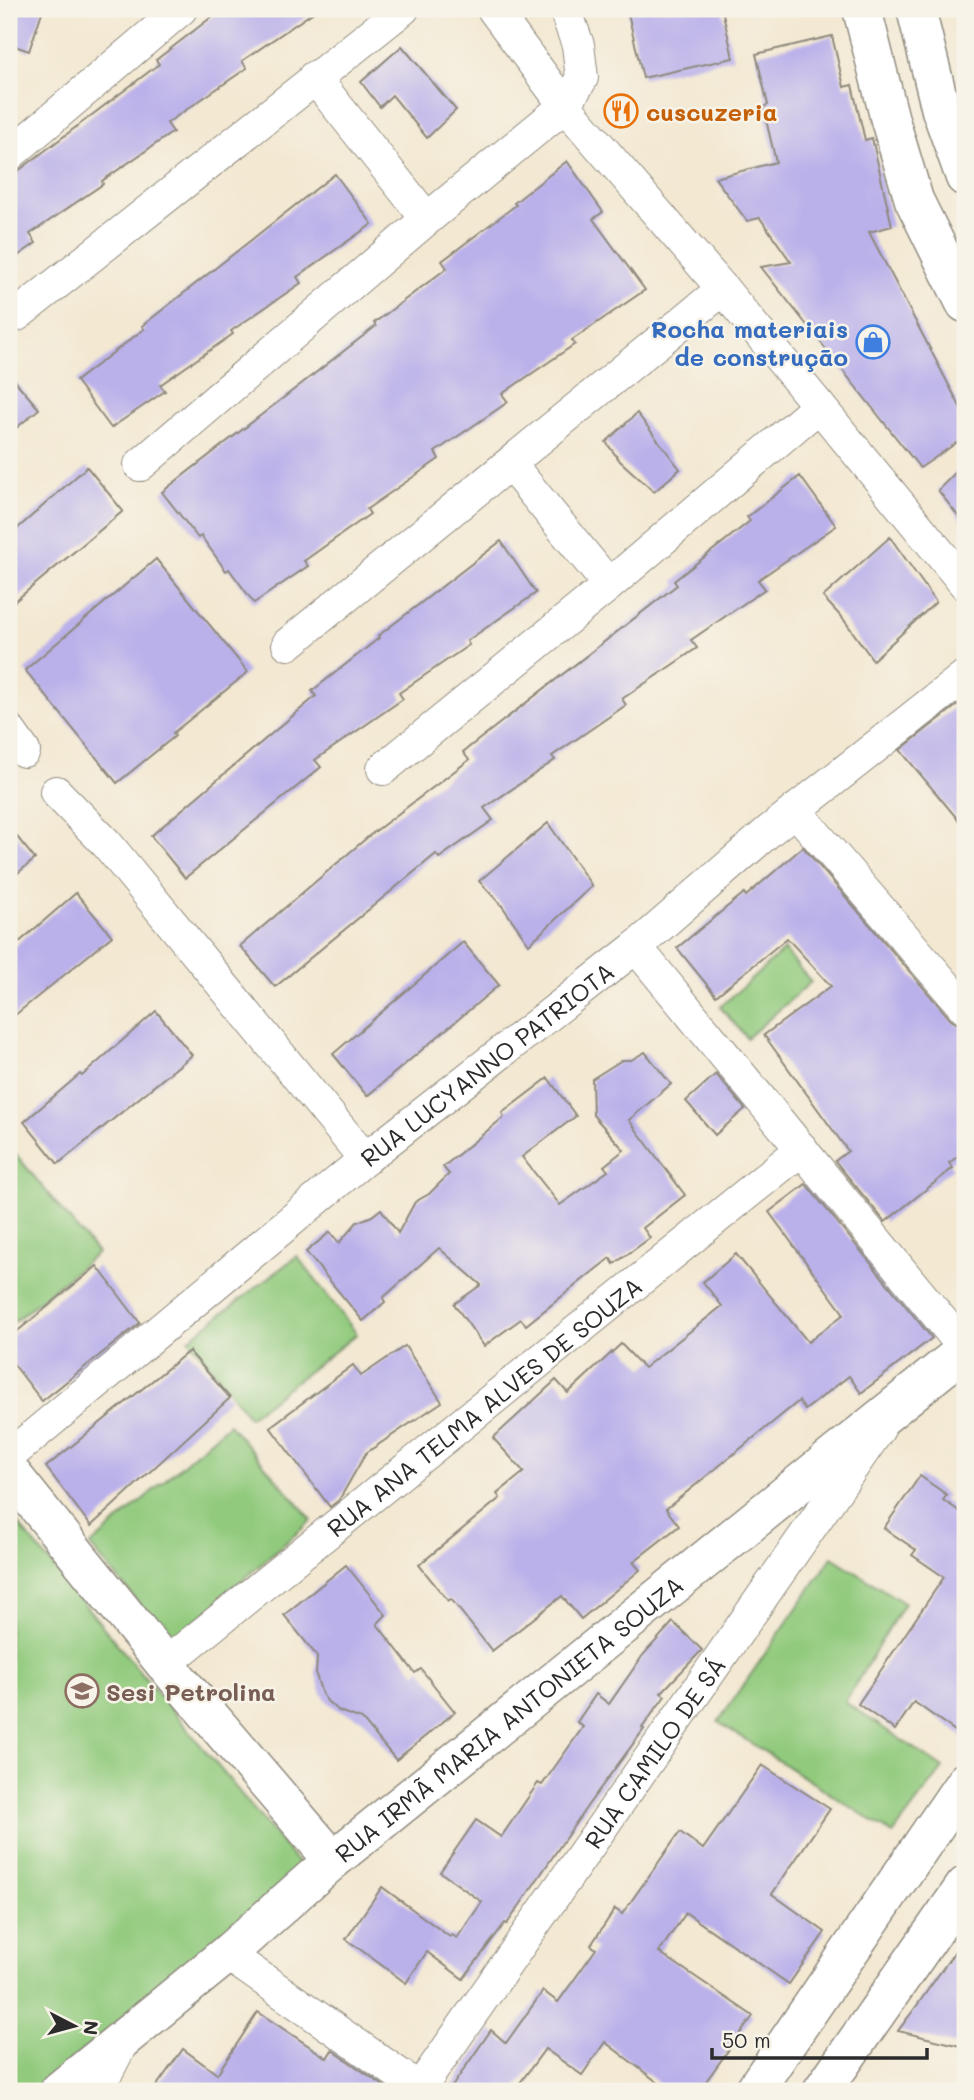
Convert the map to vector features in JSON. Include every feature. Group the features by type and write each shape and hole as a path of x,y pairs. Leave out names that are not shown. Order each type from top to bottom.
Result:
{"street":[{"path":"17,315 402,9"},
{"path":"493,9 565,106 723,289 965,584"},
{"path":"140,465 427,219 565,106 582,78 578,45 565,9"},
{"path":"862,9 890,120 914,200 964,298"},
{"path":"916,9 941,110 965,177"},
{"path":"9,155 177,10"},
{"path":"314,77 427,219"},
{"path":"288,644 723,289"},
{"path":"383,769 609,585 820,406"},
{"path":"510,464 609,585"},
{"name":"RUA LUCYANNO PATRIOTA","path":"9,1456 365,1159 636,947 795,810 965,676"},
{"path":"56,792 107,844 365,1159"},
{"path":"795,810 965,1008"},
{"path":"636,947 965,1350"},
{"name":"RUA ANA TELMA ALVES DE SOUZA","path":"165,1664 802,1149"},
{"name":"RUA IRMÃ MARIA ANTONIETA SOUZA","path":"59,2091 228,1954 333,1860 965,1350"},
{"name":"RUA CAMILO DE SÁ","path":"420,2090 890,1413"},
{"path":"9,1471 165,1664 333,1860"},
{"path":"754,2091 965,1783"},
{"path":"822,2091 965,1886"},
{"path":"228,1954 420,2090"},
{"path":"97,2091 126,2036"}],"green space":[{"path":"784,950 811,982 747,1038 720,1007"},
{"path":"9,1146 97,1253 9,1326"},
{"path":"297,1256 357,1334 249,1417 189,1339"},
{"path":"229,1424 312,1520 172,1642 90,1546"},
{"name":"Sesi Petrolina","path":"9,1513 303,1869 34,2091 9,2091"},
{"path":"832,1557 904,1603 845,1702 943,1768 893,1834 718,1722"}],"building":[{"path":"9,9 43,9 29,51 9,44"},
{"path":"222,9 318,9 242,61 247,68 167,123 173,132 30,234 36,243 9,262 9,178 159,64 156,60"},
{"path":"627,9 722,9 733,58 643,78"},
{"path":"832,36 844,87 852,85 865,140 872,138 892,226 869,232 965,416 965,437 920,468 761,267 791,262 760,218 747,221 715,178 776,162 763,107 768,105 756,54"},
{"path":"402,46 456,110 427,138 392,95 380,107 361,82"},
{"path":"567,161 603,212 593,219 645,290 572,340 575,344 502,394 508,402 435,452 439,459 367,509 370,514 304,561 308,566 254,603 229,569 226,571 201,536 198,538 162,492 447,268 442,261 516,205 514,203"},
{"path":"335,174 372,224 297,277 301,283 231,331 233,334 160,385 165,391 111,428 76,381"},
{"path":"9,374 39,409 9,434"},
{"path":"637,413 680,469 654,492 620,461 606,442"},
{"path":"965,463 965,525 938,490"},
{"path":"87,467 123,511 9,606 9,536"},
{"path":"800,476 836,526 758,580 765,589 691,640 697,648 622,699 626,705 552,756 555,760 484,808 493,820 439,858 436,854 275,987 240,946 369,836 469,760 463,752 677,585 674,581 750,521 747,517"},
{"path":"890,537 936,602 873,660 844,620 823,597"},
{"path":"501,541 536,593 467,641 469,645 399,693 403,699 315,760 321,767 185,878 151,836 316,696 312,691"},
{"path":"156,559 248,672 117,783 25,670"},
{"path":"965,699 965,828 900,750"},
{"path":"548,823 592,886 529,944 502,906 479,881"},
{"path":"9,827 35,859 9,880"},
{"path":"803,847 951,1020 965,1028 965,1151 949,1163 953,1168 885,1222 835,1161 848,1151 764,1035 831,986 787,938 716,996 677,948 744,893 746,896"},
{"path":"76,893 112,936 9,1020 9,951"},
{"path":"463,942 499,985 367,1096 333,1054"},
{"path":"156,1011 192,1055 58,1164 24,1122 80,1074 82,1076"},
{"path":"645,1052 671,1084 629,1120 685,1195 643,1228 650,1238 614,1264 610,1258 526,1325 521,1319 484,1346 454,1304 481,1285 439,1248 383,1298 385,1302 363,1321 306,1252 330,1232 339,1243 357,1222 381,1209 398,1233 415,1202 429,1194 449,1174 443,1167 504,1117 502,1113 548,1078 576,1116 522,1157 560,1205 608,1171 604,1166 624,1150 593,1115 592,1079 622,1060 631,1060"},
{"path":"716,1074 745,1109 715,1135 686,1101"},
{"path":"806,1184 932,1338 861,1393 849,1376 805,1410 799,1401 666,1509 679,1526 633,1562 640,1570 581,1619 562,1596 492,1651 451,1599 448,1601 419,1565 500,1498 497,1494 524,1472 493,1438 556,1380 568,1393 621,1344 644,1368 722,1306 703,1282 736,1254 808,1342 844,1314 769,1212"},
{"path":"97,1266 140,1323 42,1401 9,1358 9,1338"},
{"path":"405,1346 442,1402 366,1453 339,1500 330,1507 270,1427 353,1365 361,1376"},
{"path":"189,1351 230,1398 91,1526 46,1467"},
{"path":"920,1476 947,1495 943,1500 965,1515 965,1738 914,1702 895,1730 858,1704 944,1577 912,1555 916,1550 884,1528"},
{"path":"346,1565 386,1615 377,1624 415,1673 421,1669 455,1712 396,1760 362,1719 339,1711 328,1702 322,1694 316,1675 317,1656 284,1615"},
{"path":"673,1622 702,1650 661,1693 665,1696 642,1728 644,1729 588,1805 507,1924 505,1923 463,1979 427,1952 406,1983 346,1939 382,1887 450,1937 452,1935 457,1938 482,1902 440,1872 476,1820 501,1837 538,1783 542,1785 583,1727 577,1722 596,1694 609,1704 643,1655"},
{"path":"762,1765 830,1809 772,1894 825,1932 789,1984 686,1913 659,1952 753,2016 699,2091 669,2091 605,2042 582,2075 545,2049 514,2091 449,2091 491,2030 506,2043 543,1991 558,2002 596,1949 591,1945 615,1909 622,1914 680,1832 703,1849"},
{"path":"965,1937 965,2047 898,2031 918,2004"},
{"path":"258,2012 327,2058 332,2050 391,2091 153,2091 183,2049 217,2074"}],"place":[{"name":"cuscuzeria","path":"621,111"},
{"name":"Rocha materiais de construção","path":"873,342"},
{"name":"Sesi Petrolina","path":"82,1691"}]}
